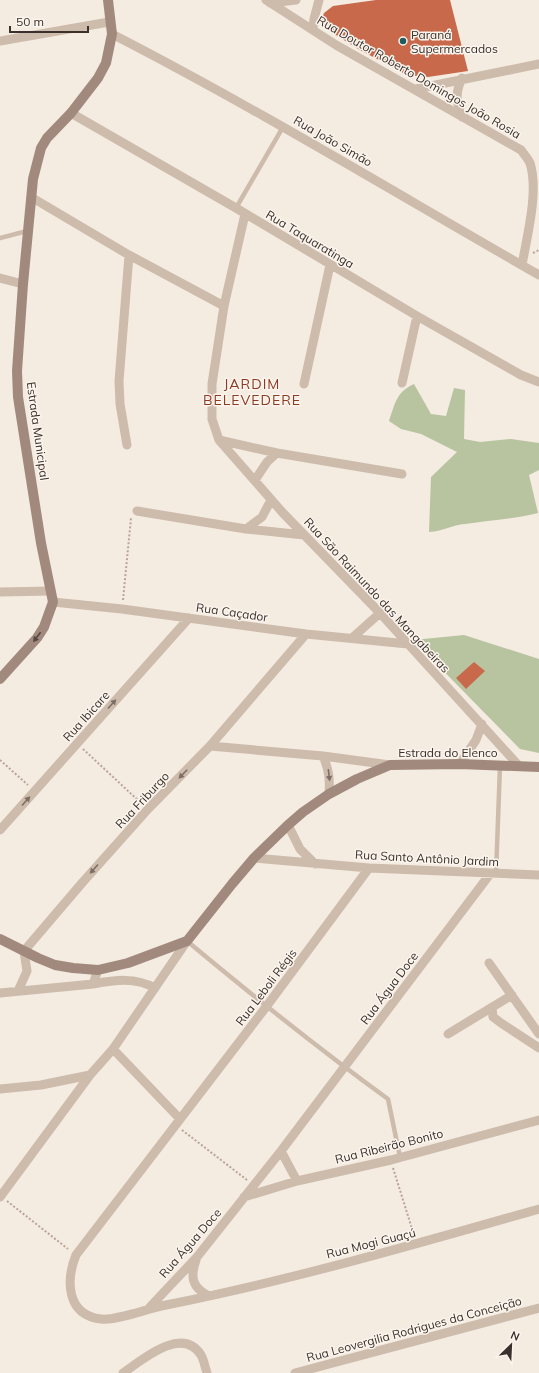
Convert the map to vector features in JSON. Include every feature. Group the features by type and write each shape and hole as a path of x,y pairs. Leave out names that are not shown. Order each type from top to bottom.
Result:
{"street":[{"name":"Estrada Municipal","path":"53,602 41,543 18,397 17,371 27,231 33,179 41,148 47,138 71,113 98,78 106,63 112,34 108,0"},
{"path":"268,1 296,0"},
{"path":"313,29 319,0"},
{"name":"Rua Doutor Roberto Domingos João Rosia","path":"268,1 336,45 416,89 521,150 529,162 533,175 531,218 522,265"},
{"path":"0,41 110,22"},
{"name":"Rua João Simão","path":"112,34 190,74 539,275"},
{"path":"416,89 462,78 539,64"},
{"path":"462,78 456,94 457,103 462,117"},
{"name":"Rua Taquaratinga","path":"71,113 236,208 417,316 521,375 539,382"},
{"path":"31,197 129,255 224,306"},
{"path":"245,214 224,306 212,384 212,419 219,440 277,453 402,474"},
{"path":"127,445 120,404 119,381 129,255"},
{"path":"304,384 330,264"},
{"path":"0,278 23,284"},
{"path":"402,383 417,316"},
{"name":"Rua São Raimundo das Mangabeiras","path":"219,440 271,500 380,613 519,766"},
{"path":"255,480 267,462 277,453"},
{"path":"246,529 262,518 271,500"},
{"path":"137,511 246,529 304,535"},
{"path":"0,592 51,591"},
{"path":"0,679 37,638 44,627 53,602"},
{"name":"Rua Caçador","path":"53,602 122,609 306,634 408,644"},
{"path":"352,638 380,613"},
{"name":"Rua Ibicare","path":"0,830 189,618"},
{"name":"Rua Friburgo","path":"24,951 82,883 148,810 210,746 306,634"},
{"path":"460,764 476,740 482,724"},
{"path":"210,746 323,756 390,765"},
{"path":"323,756 328,767 330,778 329,794"},
{"name":"Estrada do Elenco","path":"0,1197 90,1075 112,1049 187,941 254,858 303,812 329,794 357,779 390,765 460,764 539,767"},
{"path":"288,825 300,850 315,864"},
{"name":"Rua Santo Antônio Jardim","path":"254,858 369,868 493,874 539,874"},
{"name":"Rua Leboli Régis","path":"177,1121 266,1007 369,868"},
{"name":"Rua Água Doce","path":"148,1308 197,1257 281,1151 493,874"},
{"path":"0,939 55,965 98,970 128,963 187,941"},
{"path":"18,991 27,971 24,951"},
{"path":"489,963 539,1034"},
{"path":"93,984 98,970"},
{"path":"0,993 124,980 147,984 155,988"},
{"path":"448,1034 512,995"},
{"path":"492,1007 493,1017 500,1024 539,1048"},
{"path":"112,1049 177,1121 76,1254 71,1267 71,1295 77,1307 88,1314 101,1319 116,1317 148,1308"},
{"path":"0,1089 41,1085 90,1075"},
{"name":"Rua Ribeirão Bonito","path":"244,1197 297,1181 391,1160 539,1120"},
{"path":"281,1151 297,1181"},
{"name":"Rua Mogi Guaçú","path":"148,1308 209,1296 417,1244 539,1209"},
{"path":"197,1257 192,1277 198,1289 209,1296"},
{"name":"Rua Leovergilia Rodrigues da Conceição","path":"295,1373 539,1308"},
{"path":"123,1373 162,1347 182,1342 191,1345 198,1350 202,1356 207,1373"}],"lane":[{"path":"236,208 283,127"},
{"path":"0,238 27,231"},
{"path":"493,874 500,765"},
{"path":"187,941 266,1007 388,1099 400,1157"}],"path":[{"path":"122,609 131,514 137,511"},
{"path":"78,743 148,810"},
{"path":"0,760 35,791"},
{"path":"177,1121 254,1185"},
{"path":"391,1160 417,1244"},
{"path":"0,1197 76,1254"}],"green space":[{"path":"414,384 431,414 446,416 454,388 465,390 464,439 480,442 511,439 539,443 539,470 529,475 538,513 460,525 429,532 431,477 457,452 421,434 401,429 389,421 397,399 403,391"},
{"path":"464,635 539,659 539,753 520,749 413,640"}],"building":[{"name":"Paraná Supermercados","path":"376,0 450,0 468,71 428,77 407,75 360,50 323,27 322,19 324,13 333,6"},
{"path":"474,662 485,671 466,689 456,678"}],"place":[{"name":"Paraná Supermercados","path":"403,41"}],"district":[{"name":"JARDIM BELEVEDERE","path":"252,392"}]}
